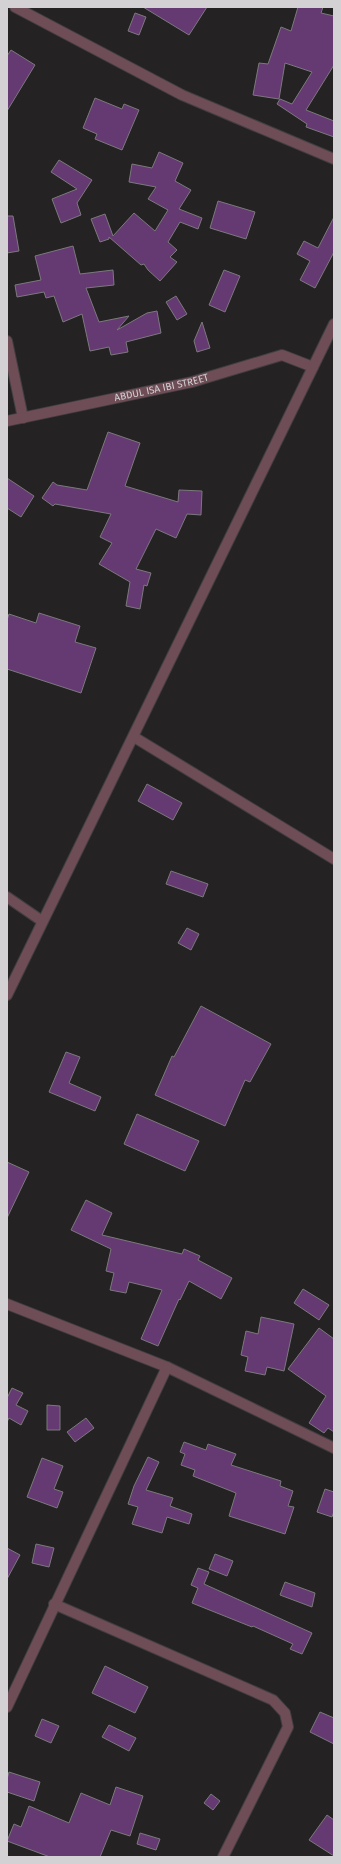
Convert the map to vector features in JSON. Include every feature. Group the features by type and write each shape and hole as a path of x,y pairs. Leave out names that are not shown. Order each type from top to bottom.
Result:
{"street":[{"path":"15,7 182,95 334,160"},
{"path":"7,995 334,324"},
{"path":"7,341 23,418"},
{"name":"ABDUL ISA IBI STREET","path":"7,421 192,382 282,355 313,367"},
{"path":"134,737 334,860"},
{"path":"7,897 42,921"},
{"path":"7,1304 167,1367 334,1448"},
{"path":"7,1707 54,1604 167,1367"},
{"path":"54,1604 273,1700 285,1713 288,1727 223,1857"}],"building":[{"path":"143,7 207,7 189,35"},
{"path":"298,7 323,7 321,13 334,16 334,65 306,110 334,121 334,137 306,127 307,124 277,104 280,99 292,104 312,72 285,63 279,99 253,95 259,63 268,64 281,27 291,31"},
{"path":"135,13 146,17 139,35 128,31"},
{"path":"11,50 35,65 7,111 7,56"},
{"path":"95,98 122,109 124,104 139,110 122,150 95,139 97,134 83,128"},
{"path":"159,152 183,163 175,181 191,190 179,209 202,218 198,229 180,222 168,242 177,250 170,257 177,262 160,281 144,264 141,265 109,237 109,239 100,242 91,219 105,214 113,236 134,213 155,231 168,210 148,199 156,187 129,182 132,164 152,168"},
{"path":"59,160 92,180 77,203 81,215 61,223 52,199 77,189 51,172"},
{"path":"218,201 255,212 246,239 210,228"},
{"path":"7,216 13,216 19,251 7,253"},
{"path":"334,217 334,252 315,288 300,280 310,261 297,254 304,241 318,248"},
{"path":"73,246 80,274 113,270 114,285 86,288 99,322 129,316 117,330 147,313 157,311 161,333 126,342 128,352 111,355 109,347 90,351 82,314 63,322 54,296 46,298 44,292 17,297 15,285 41,280 35,256"},
{"path":"224,270 240,276 225,312 209,305"},
{"path":"176,296 187,314 177,320 166,302"},
{"path":"202,322 210,348 197,352 194,341"},
{"path":"108,432 140,443 125,486 178,502 179,490 202,491 201,515 187,514 176,538 156,529 136,569 151,573 147,586 144,585 140,609 126,606 130,582 99,564 112,543 100,537 111,514 55,504 53,506 42,498 53,482 57,485 87,490"},
{"path":"7,478 34,496 21,517 7,508"},
{"path":"39,613 80,626 75,642 96,648 81,693 7,669 7,620 9,614 36,623"},
{"path":"147,784 182,803 173,820 138,801"},
{"path":"171,871 208,884 203,897 166,884"},
{"path":"187,928 199,934 191,950 178,943"},
{"path":"201,1006 271,1044 250,1082 245,1080 225,1126 155,1095 172,1056 174,1057"},
{"path":"66,1052 80,1057 69,1083 101,1097 95,1111 49,1092"},
{"path":"137,1114 199,1141 185,1171 124,1144"},
{"path":"7,1162 29,1172 7,1218"},
{"path":"86,1200 112,1213 102,1235 182,1254 184,1249 200,1256 198,1260 232,1278 221,1299 189,1281 180,1300 179,1299 158,1346 141,1339 162,1290 129,1282 126,1293 110,1290 114,1273 106,1271 111,1249 71,1230"},
{"path":"303,1289 329,1305 319,1320 294,1303"},
{"path":"261,1317 294,1324 284,1371 267,1367 265,1375 245,1371 248,1357 241,1355 246,1331 258,1334"},
{"path":"319,1328 334,1339 334,1432 328,1428 324,1433 309,1423 326,1396 288,1369"},
{"path":"12,1388 23,1393 16,1405 28,1411 21,1425 9,1418 7,1422 7,1398"},
{"path":"47,1405 60,1406 60,1430 47,1430"},
{"path":"86,1418 94,1428 75,1442 67,1432"},
{"path":"184,1442 206,1450 208,1444 236,1454 231,1465 281,1481 280,1486 293,1491 288,1506 294,1507 285,1534 229,1516 236,1493 193,1476 195,1470 181,1465 185,1454 180,1452"},
{"path":"148,1457 159,1462 146,1490 173,1498 170,1506 192,1514 189,1524 167,1517 162,1533 132,1524 138,1507 128,1504 134,1486"},
{"path":"42,1458 63,1466 54,1489 63,1492 57,1508 27,1497"},
{"path":"325,1489 334,1492 334,1511 332,1517 317,1512"},
{"path":"36,1544 54,1548 49,1567 32,1563"},
{"path":"7,1548 20,1555 7,1579"},
{"path":"215,1554 233,1561 227,1576 209,1569"},
{"path":"198,1568 209,1572 204,1584 312,1633 302,1654 290,1649 293,1644 253,1626 252,1627 192,1603 198,1588 191,1585"},
{"path":"285,1582 315,1593 312,1607 280,1595"},
{"path":"105,1666 148,1687 135,1713 92,1693"},
{"path":"320,1712 334,1718 334,1744 310,1732"},
{"path":"42,1719 59,1726 51,1743 35,1736"},
{"path":"109,1725 136,1738 129,1751 102,1737"},
{"path":"9,1772 40,1782 34,1801 7,1792 7,1779"},
{"path":"116,1787 143,1796 130,1836 111,1830 100,1857 50,1857 7,1841 14,1824 21,1827 29,1806 69,1823 81,1793 110,1805"},
{"path":"211,1794 220,1801 213,1810 204,1803"},
{"path":"327,1815 334,1820 334,1856 309,1840"},
{"path":"140,1833 160,1839 156,1850 137,1844"}]}
